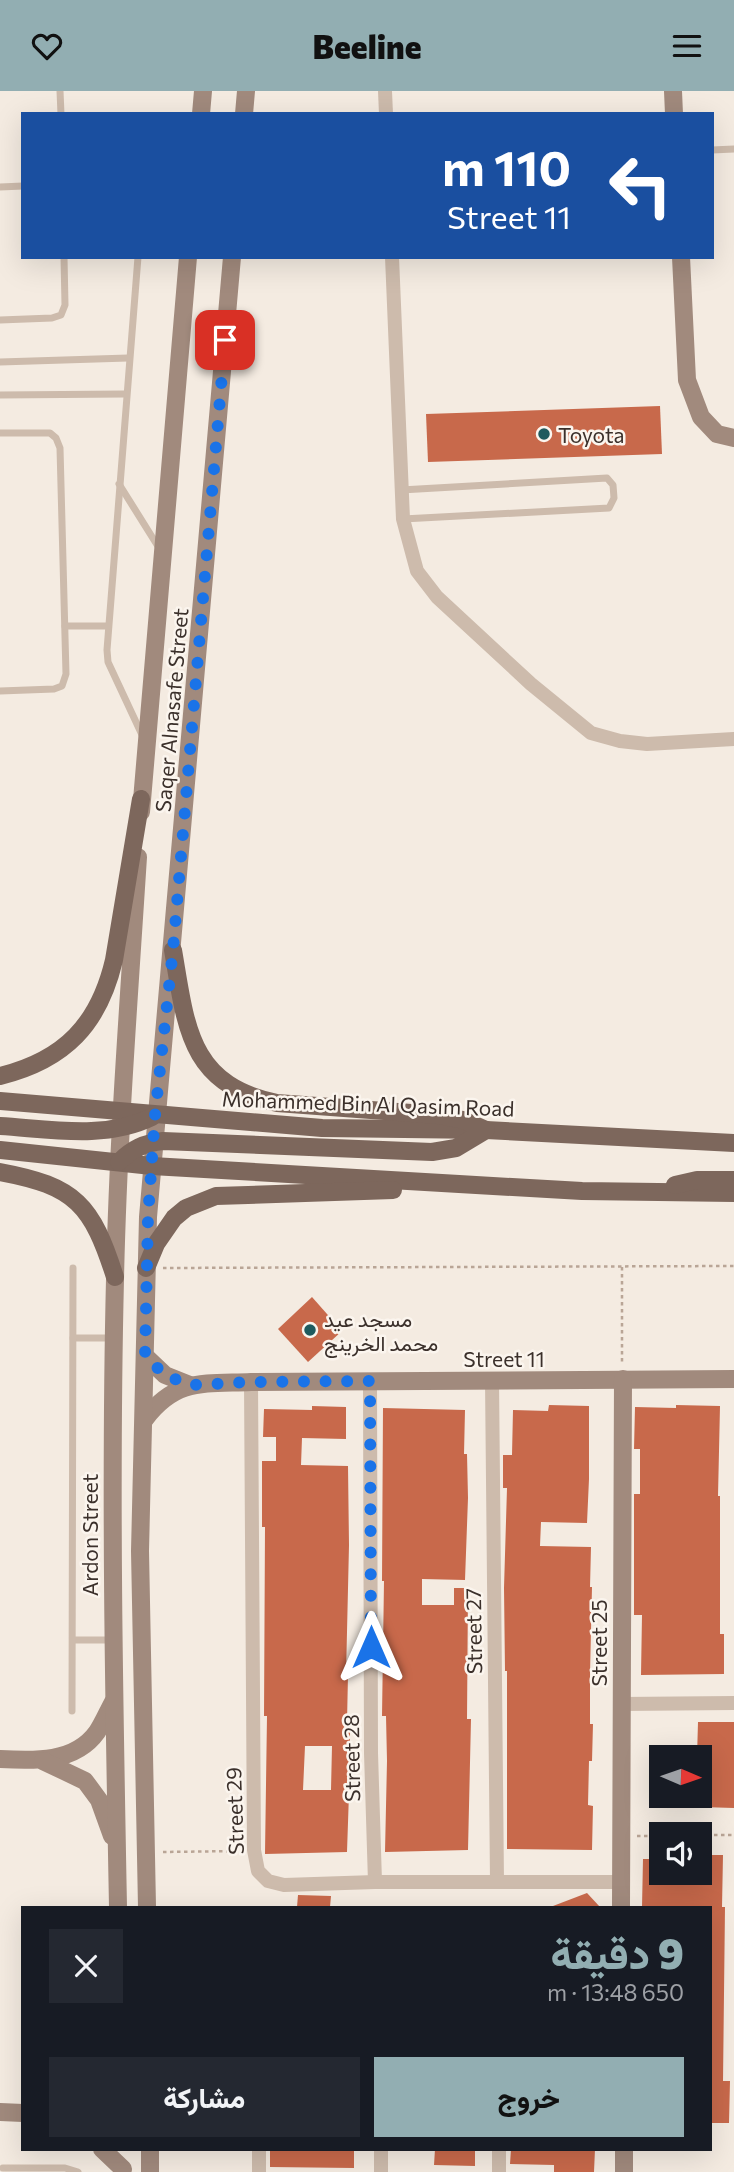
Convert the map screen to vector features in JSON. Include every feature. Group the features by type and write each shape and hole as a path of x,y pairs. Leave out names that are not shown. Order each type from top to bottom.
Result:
{"main road":[{"path":"201,112 203,91"},
{"path":"244,112 246,91"},
{"path":"673,91 674,112"},
{"name":"Saqer Alnasafe Street","path":"119,1162 141,799 188,259"},
{"name":"Saqer Alnasafe Street","path":"152,1166 232,259"},
{"path":"681,259 687,380 701,417 717,434 734,438"},
{"path":"0,1076 33,1066 63,1047 76,1037 101,1003 114,960 141,799"},
{"path":"173,950 187,1029 195,1048 221,1079 238,1091 277,1103 451,1117 486,1130"},
{"path":"0,1101 122,1120"},
{"path":"0,1126 87,1131 122,1120 155,1115"},
{"name":"Mohammed Bin Al Qasim Road","path":"155,1115 322,1128 486,1130 734,1143"},
{"path":"119,1162 128,1152 153,1142 432,1152 456,1148 486,1130"},
{"path":"0,1150 152,1166 459,1184 652,1193 734,1192"},
{"name":"Ardon Street","path":"117,1906 111,1494 119,1162"},
{"path":"147,1906 141,1495 145,1419 146,1268 152,1166"},
{"path":"0,1172 54,1186 80,1205 99,1231 115,1277"},
{"path":"652,1193 697,1180 734,1180"},
{"path":"146,1268 156,1244 174,1218 186,1208 216,1196 413,1189 459,1184"},
{"name":"Street 11","path":"145,1356 165,1375 190,1385"},
{"name":"Street 25","path":"621,1906 622,1379"},
{"name":"Street 11","path":"145,1419 164,1398 190,1385 251,1382 734,1379"},
{"path":"111,1494 122,1504 130,1504 141,1495"},
{"path":"111,1550 126,1543 141,1551"},
{"path":"0,1759 43,1761 83,1747 97,1732 114,1699"},
{"path":"43,1761 85,1781 99,1800 117,1849"},
{"path":"0,2112 21,2113"},
{"path":"104,2151 123,2170"},
{"path":"122,2151 123,2170"},
{"path":"150,2151 150,2172"},
{"path":"624,2151 624,2172"}],"street":[{"path":"385,91 386,112"},
{"path":"392,259 402,519 417,571 437,597 531,684 591,733 620,741 647,744 734,739"},
{"name":"Street 27","path":"492,1380 497,1881"},
{"name":"Street 28","path":"370,1381 371,1739 375,1882"},
{"name":"Street 29","path":"251,1382 254,1850 258,1871 268,1881 284,1885 375,1882 621,1882"},
{"path":"621,1705 734,1703"},
{"path":"259,2151 259,2172"},
{"path":"381,2151 381,2172"},
{"path":"499,2151 499,2172"}],"lane":[{"path":"60,91 61,112"},
{"path":"714,150 734,149"},
{"path":"0,187 21,186"},
{"path":"0,320 52,318 61,315 65,305 64,259"},
{"path":"138,259 125,394 108,626 108,662 146,744"},
{"path":"0,362 128,358"},
{"path":"0,395 125,394"},
{"path":"0,433 50,433 56,438 60,449 66,674 62,686 54,689 0,691"},
{"path":"401,490 607,478 613,485 614,498 609,508 402,519"},
{"path":"119,483 163,553"},
{"path":"65,627 108,626"},
{"path":"72,1711 73,1268"},
{"path":"73,1338 114,1338"},
{"path":"72,1640 113,1640"},
{"path":"3,2168 65,2168 78,2172"}],"path":[{"path":"146,1268 734,1266"},
{"path":"622,1267 622,1379"},
{"path":"712,1835 734,1835"},
{"path":"621,1836 649,1836"},
{"path":"146,1852 254,1850"}],"building":[{"name":"Toyota","path":"660,406 662,454 428,462 426,414"},
{"name":"مسجد عيد محمد الخرينج","path":"312,1297 342,1331 308,1362 278,1329"},
{"path":"549,1405 589,1406 587,1523 541,1522 540,1546 591,1547 590,1724 593,1724 588,1805 593,1806 592,1850 507,1849 504,1588 507,1488 503,1488 503,1455 512,1455 513,1410 548,1411"},
{"path":"676,1405 720,1406 720,1634 724,1634 724,1674 641,1675 642,1615 634,1615 634,1494 640,1494 640,1449 634,1449 635,1407 676,1408"},
{"path":"312,1406 346,1407 346,1439 302,1438 301,1465 348,1466 346,1675 350,1764 347,1852 265,1854 267,1716 264,1716 265,1527 262,1527 262,1461 276,1461 276,1437 263,1437 264,1409 312,1410","holes":["305,1746 332,1746 331,1790 303,1790"]},
{"path":"383,1408 465,1410 464,1454 467,1454 468,1498 465,1580 422,1579 422,1605 454,1605 454,1588 468,1588 467,1719 471,1719 468,1850 385,1852 387,1761 386,1716 382,1716"},
{"path":"698,1722 734,1722 734,1808 712,1807 712,1745 697,1745"},
{"path":"712,1855 723,1855 723,2081 730,2081 729,2123 712,2123 712,1906 642,1906 643,1859 649,1859 649,1885 712,1885"},
{"path":"587,1893 599,1906 553,1906"},
{"path":"298,1895 331,1896 330,1906 297,1906"},
{"path":"270,2151 354,2151 354,2168 270,2167"},
{"path":"435,2151 475,2151 475,2166 434,2165"},
{"path":"511,2151 595,2151 594,2172 554,2172 554,2165 510,2164"}],"place":[{"name":"Toyota","path":"544,434"},
{"name":"مسجد عيد محمد الخرينج","path":"310,1330"}],"route":[{"path":"225,340 173,950 155,1115 148,1217 145,1356 165,1375 190,1385 370,1381 371,1647"}]}
